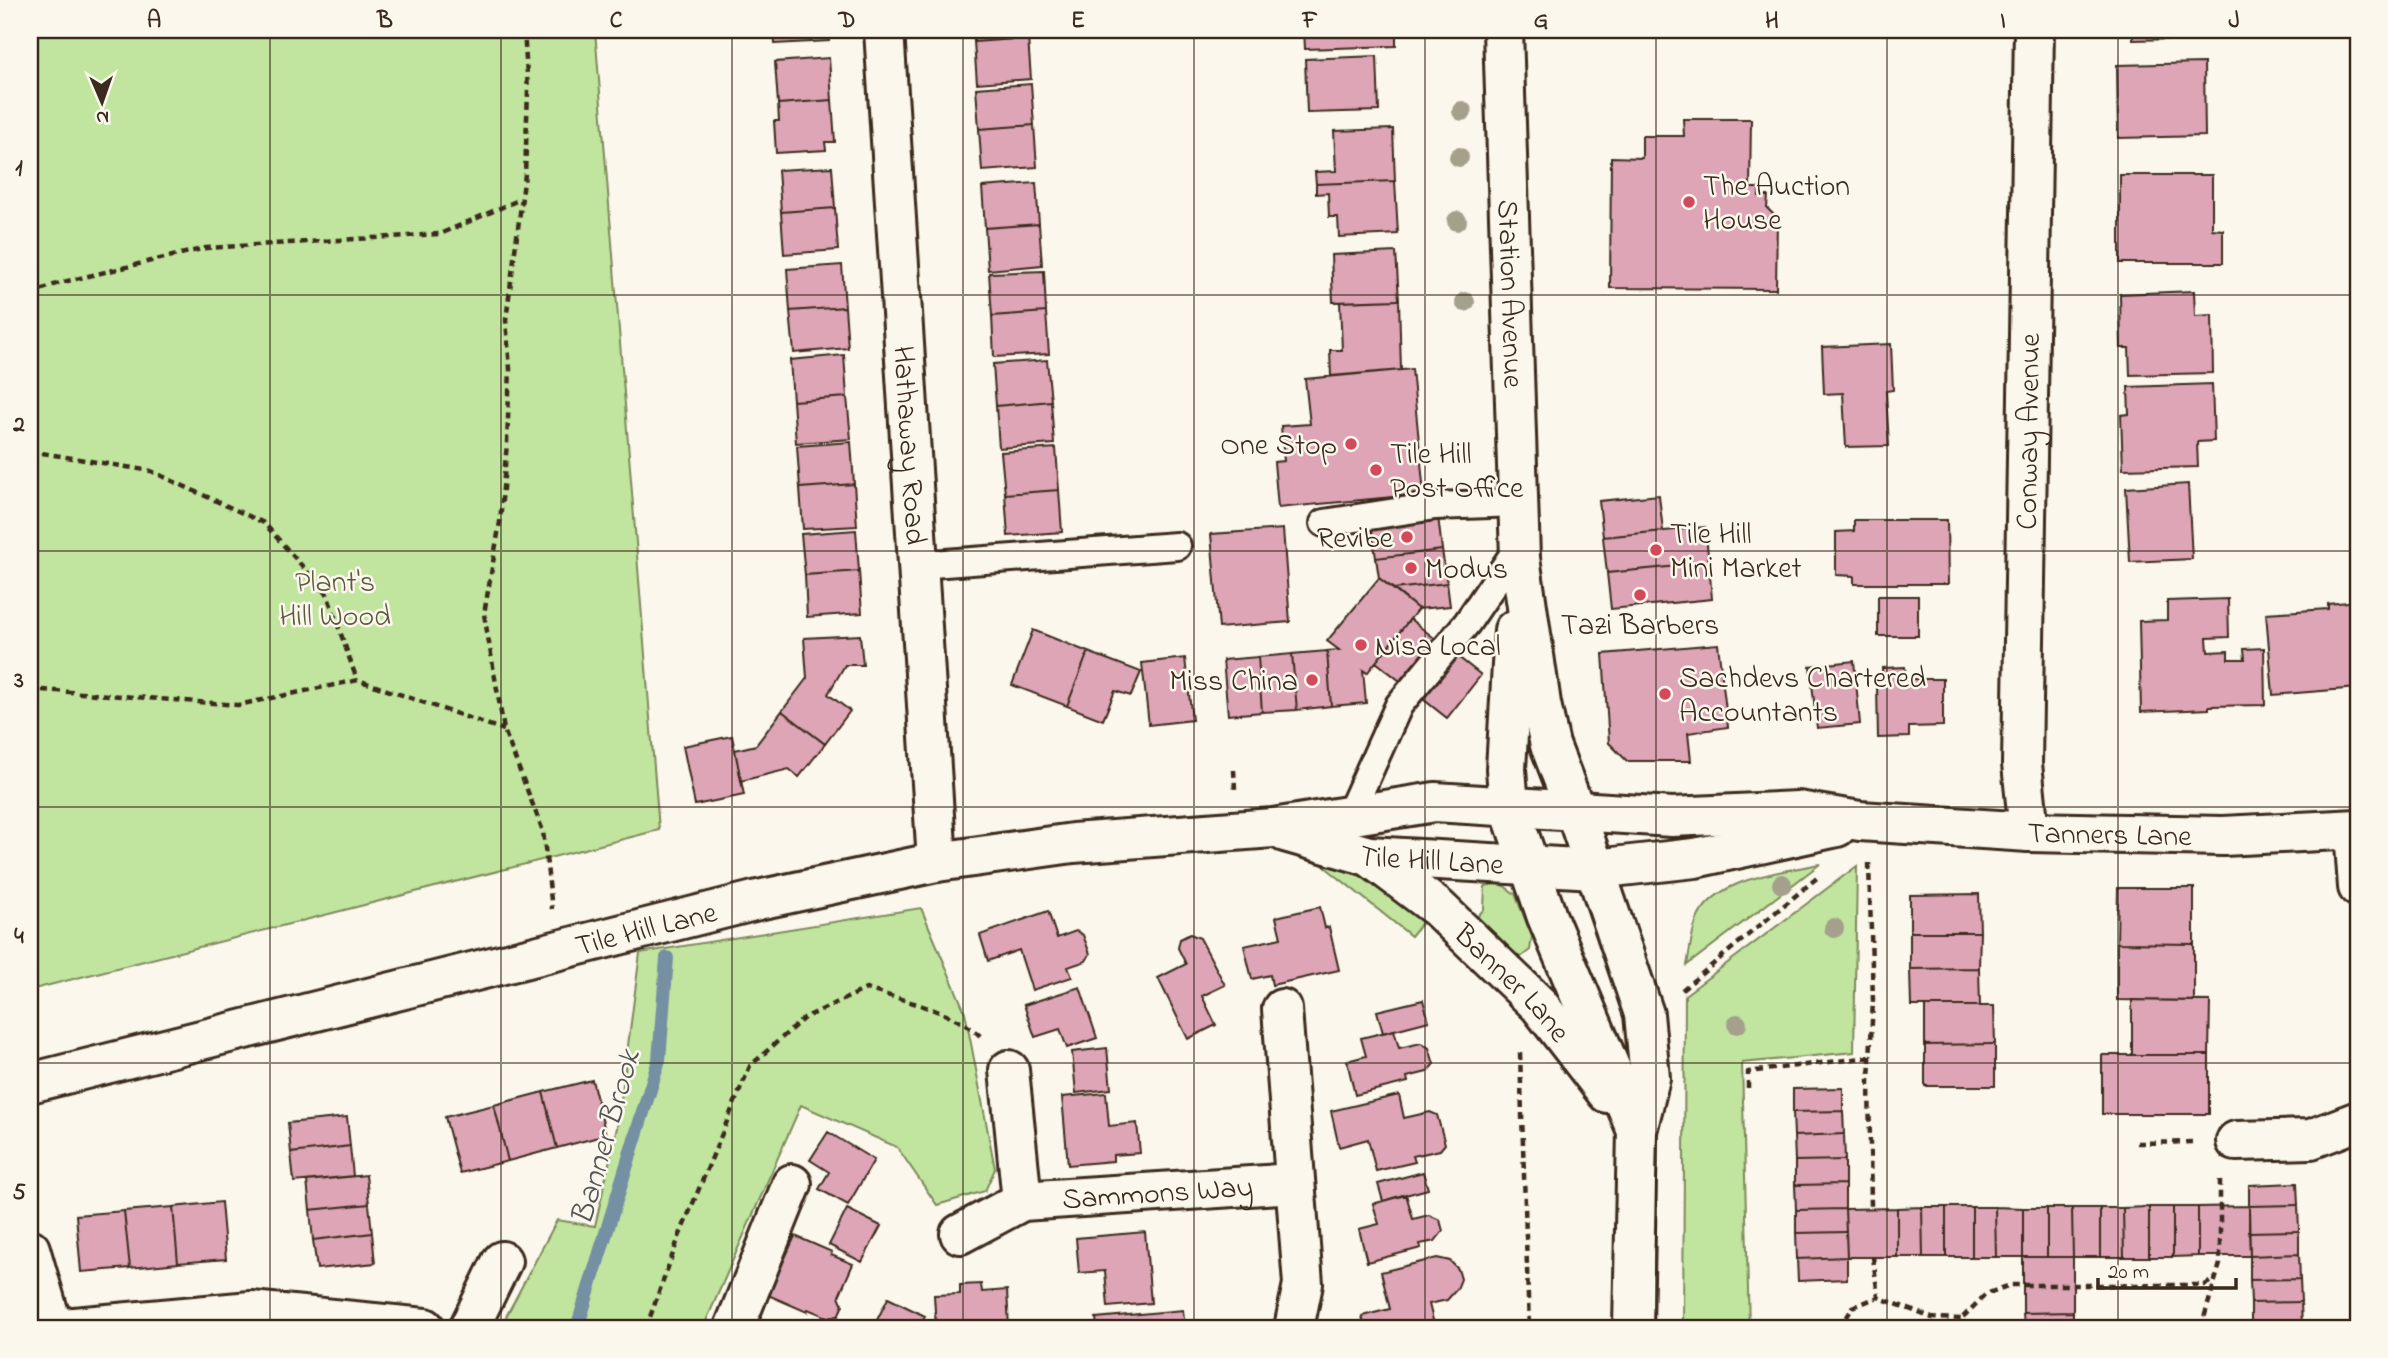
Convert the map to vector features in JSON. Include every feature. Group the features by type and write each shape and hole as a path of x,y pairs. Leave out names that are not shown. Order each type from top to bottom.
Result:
{"street":[{"name":"Hathaway Road","path":"884,30 937,862"},
{"name":"Station Avenue","path":"1503,30 1519,552 1506,755 1509,806"},
{"name":"Conway Avenue","path":"2029,832 2022,764 2035,30"},
{"name":"Station Avenue","path":"1519,552 1541,704 1550,745 1575,810"},
{"name":"Tile Hill Lane","path":"30,1083 758,900 937,862 1073,843 1273,828 1435,803 1575,810"},
{"name":"Banner Lane","path":"1509,806 1547,917 1636,1131"},
{"name":"Tanners Lane","path":"1575,810 1672,817 1798,811 1864,838"},
{"name":"Banner Lane","path":"1575,810 1644,1014 1650,1078 1636,1131 1633,1328"},
{"name":"Tile Hill Lane","path":"1273,828 1369,856 1595,869"},
{"name":"Tanners Lane","path":"1595,869 1864,838 2029,832 2223,836 2356,830"},
{"path":"2356,830 2358,887"},
{"name":"Banner Lane","path":"1369,856 1438,908 1539,1005 1636,1131"},
{"name":"Sammons Way","path":"1282,1009 1303,1284 1294,1328"},
{"name":"Sammons Way","path":"1009,1070 1022,1202"},
{"path":"2228,1141 2311,1139 2358,1121"},
{"name":"Sammons Way","path":"960,1234 1022,1202 1294,1183"},
{"path":"734,1328 792,1184"},
{"path":"30,1249 52,1328"},
{"path":"469,1328 502,1261"},
{"path":"63,1328 251,1311 425,1328"}],"lane":[{"path":"1324,523 1435,506 1518,503"},
{"path":"918,565 1177,546"},
{"path":"1349,816 1399,705 1467,623 1519,552"}],"path":[{"path":"524,30 528,90 525,174 506,320 510,369 502,496 484,614 504,730 543,831 552,909"},
{"path":"30,294 59,283 206,248 440,234 522,199"},
{"path":"30,452 151,471 264,523 327,594 358,680"},
{"path":"30,689 238,705 358,680 504,730"},
{"path":"1234,770 1235,789"},
{"path":"1864,838 1873,1001 1870,1057 1871,1208"},
{"path":"1679,992 1826,870"},
{"path":"646,1328 679,1237 750,1066 804,1018 866,989 929,1009 975,1030 1009,1070"},
{"path":"1520,1043 1530,1328"},
{"path":"1748,1088 1748,1072 1870,1057"},
{"path":"2137,1143 2228,1141 2220,1264 2201,1328"},
{"path":"1873,1257 1878,1297"},
{"path":"1840,1328 1853,1307 1878,1297 1932,1318 1961,1319 1986,1294 2010,1285 2204,1285 2217,1278"},
{"path":"1961,1319 1963,1328"}],"green space":[{"name":"Plant's Hill Wood","path":"30,30 595,30 659,830 30,990"},
{"path":"1319,862 1399,889 1429,914 1411,936"},
{"path":"1820,864 1687,965 1696,922 1704,907 1717,896 1732,886 1768,874"},
{"path":"1857,866 1854,1052 1742,1063 1749,1328 1683,1328 1685,995"},
{"path":"1500,883 1515,894 1532,937 1530,950 1517,960 1471,924 1484,909 1485,886"},
{"path":"921,908 965,1012 995,1169 985,1191 937,1205 897,1147 801,1105 703,1328 500,1328 557,1220 595,1226 618,1123 640,953"}],"building":[{"path":"774,30 829,30 829,41 775,44"},
{"path":"973,30 1028,30 1028,38 974,42"},
{"path":"1304,30 1396,30 1396,46 1305,49"},
{"path":"2133,30 2219,30 2219,38 2133,40"},
{"path":"1028,38 1031,79 977,83 974,42"},
{"path":"1377,56 1379,111 1307,113 1305,59"},
{"path":"829,58 832,100 778,104 775,62"},
{"path":"2204,63 2205,136 2118,138 2117,65"},
{"path":"1031,84 1034,125 979,129 976,88"},
{"path":"832,100 835,142 825,142 826,150 776,153 774,121 779,121 778,104"},
{"name":"The Auction House","path":"1683,119 1751,119 1750,188 1759,188 1759,196 1768,196 1767,208 1777,218 1776,289 1610,288 1611,157 1642,158 1642,136 1684,136"},
{"path":"1034,125 1037,167 982,171 979,129"},
{"path":"1393,129 1395,181 1316,184 1315,172 1336,171 1334,131"},
{"path":"832,167 835,208 781,212 778,170"},
{"path":"2120,175 2212,175 2212,229 2223,230 2223,263 2120,263"},
{"path":"1395,181 1398,234 1339,237 1338,217 1329,217 1328,193 1316,194 1316,184"},
{"path":"1036,183 1039,224 985,228 982,187"},
{"path":"835,208 838,250 784,254 781,212"},
{"path":"1039,224 1042,265 988,270 985,228"},
{"path":"1396,252 1399,300 1333,302 1331,255"},
{"path":"842,265 845,307 790,311 787,269"},
{"path":"1044,271 1046,312 992,316 989,273"},
{"path":"2194,291 2195,316 2212,315 2213,373 2130,375 2129,348 2121,348 2120,294"},
{"path":"1399,300 1401,370 1331,376 1330,350 1342,350 1340,302"},
{"path":"845,307 848,348 794,353 790,311"},
{"path":"1046,312 1049,354 994,357 992,316"},
{"path":"1891,344 1893,390 1886,391 1889,446 1846,447 1843,393 1824,394 1822,347"},
{"path":"844,355 847,397 793,401 790,360"},
{"path":"1047,360 1051,401 996,406 993,364"},
{"name":"One Stop","path":"1412,369 1424,494 1278,508 1274,462 1284,461 1281,426 1310,424 1305,379"},
{"path":"2212,384 2214,441 2197,442 2198,467 2123,469 2121,415 2129,414 2128,387"},
{"path":"847,397 851,439 796,443 793,401"},
{"path":"1051,401 1054,444 999,448 996,406"},
{"path":"851,442 854,484 800,488 797,446"},
{"path":"1056,448 1059,490 1005,494 1001,452"},
{"path":"854,484 857,526 803,529 800,488"},
{"path":"2188,484 2192,559 2130,562 2126,488"},
{"path":"1059,490 1062,532 1008,536 1005,494"},
{"path":"1659,495 1663,531 1603,537 1599,501"},
{"name":"Revibe","path":"1438,516 1442,550 1376,558 1371,525"},
{"path":"1854,520 1947,520 1948,584 1854,584 1854,576 1836,575 1836,532 1854,531"},
{"name":"Tile Hill Mini Market","path":"1705,527 1709,563 1607,573 1603,537"},
{"path":"1283,529 1290,622 1219,628 1211,534"},
{"path":"856,530 859,571 805,575 801,534"},
{"name":"Modus","path":"1442,550 1447,583 1394,589 1379,578 1376,558"},
{"path":"1709,563 1712,599 1611,609 1607,573"},
{"path":"859,571 862,613 807,617 805,575"},
{"name":"Nisa Local","path":"1379,578 1418,609 1367,673 1363,670 1366,703 1331,706 1327,651 1339,650 1327,641"},
{"path":"1447,583 1450,606 1418,609 1394,589"},
{"path":"1878,596 1918,596 1918,636 1878,636"},
{"path":"2228,599 2229,637 2207,638 2208,652 2228,651 2228,659 2245,659 2244,649 2264,648 2265,705 2209,706 2209,709 2141,712 2139,621 2167,620 2167,601"},
{"path":"2358,601 2358,688 2273,695 2266,613 2328,609 2328,604"},
{"path":"1410,619 1481,675 1447,718 1376,662"},
{"path":"1033,630 1088,652 1067,706 1012,685"},
{"path":"860,635 863,665 845,665 828,694 850,711 825,744 782,711 807,678 804,638"},
{"name":"Sachdevs Chartered Accountants","path":"1718,644 1728,727 1688,733 1691,761 1627,761 1609,743 1603,654"},
{"name":"Miss China","path":"1327,651 1331,706 1297,710 1292,654"},
{"path":"1088,652 1141,672 1131,696 1115,691 1103,720 1067,706"},
{"path":"1292,654 1297,710 1262,712 1258,657"},
{"path":"1258,657 1262,712 1228,715 1223,660"},
{"path":"1185,658 1192,720 1149,725 1142,663"},
{"path":"1854,661 1860,724 1817,728 1810,666"},
{"path":"1905,667 1906,679 1943,679 1943,726 1909,727 1909,737 1878,738 1877,686 1882,686 1882,668"},
{"path":"782,711 825,744 799,777 789,769 741,781 735,750 756,745"},
{"path":"732,736 744,795 695,805 683,746"},
{"path":"2118,888 2194,888 2194,944 2117,943"},
{"path":"1979,894 1980,932 1910,932 1910,895"},
{"path":"1320,907 1325,928 1329,927 1339,970 1272,985 1270,975 1252,979 1244,946 1281,938 1276,917"},
{"path":"1048,911 1057,938 1076,931 1083,935 1090,954 1086,961 1068,967 1072,977 1032,990 1019,950 988,961 980,935"},
{"path":"1910,932 1980,932 1979,968 1910,969"},
{"path":"1190,934 1200,938 1225,985 1202,996 1216,1025 1188,1039 1158,978 1186,964 1178,948 1180,939"},
{"path":"2117,943 2194,944 2194,1001 2117,1000"},
{"path":"1979,968 1980,1006 1911,1006 1910,969"},
{"path":"1080,987 1097,1038 1067,1048 1060,1029 1035,1037 1024,1005"},
{"path":"1423,1000 1429,1021 1383,1033 1377,1011"},
{"path":"2132,1000 2210,1001 2209,1055 2132,1055"},
{"path":"1925,1006 1994,1006 1995,1044 1925,1045"},
{"path":"1394,1030 1399,1048 1421,1043 1429,1048 1434,1064 1427,1072 1407,1077 1408,1082 1355,1095 1347,1061 1366,1056 1361,1038"},
{"path":"1995,1044 1995,1086 1925,1086 1925,1045"},
{"path":"1107,1048 1111,1089 1076,1093 1072,1052"},
{"path":"2102,1055 2209,1055 2209,1114 2102,1114"},
{"path":"592,1080 606,1135 557,1148 543,1092"},
{"path":"1843,1088 1843,1111 1793,1112 1793,1089"},
{"path":"543,1092 557,1148 508,1161 494,1105"},
{"path":"1106,1093 1109,1126 1137,1123 1140,1153 1113,1155 1113,1161 1068,1165 1062,1097"},
{"path":"1399,1095 1404,1118 1430,1112 1437,1115 1445,1144 1440,1150 1413,1156 1415,1162 1376,1171 1368,1139 1339,1147 1331,1111"},
{"path":"494,1105 508,1161 460,1173 445,1117"},
{"path":"1843,1111 1844,1134 1794,1136 1793,1112"},
{"path":"347,1117 350,1146 291,1153 288,1123"},
{"path":"828,1132 874,1160 848,1205 819,1189 829,1172 810,1160"},
{"path":"1844,1134 1845,1160 1795,1161 1794,1136"},
{"path":"350,1146 353,1176 294,1182 291,1153"},
{"path":"1845,1160 1845,1184 1795,1185 1795,1161"},
{"path":"1423,1172 1428,1189 1383,1201 1378,1184"},
{"path":"366,1175 369,1204 310,1210 307,1181"},
{"path":"2297,1183 2298,1205 2249,1206 2249,1185"},
{"path":"1845,1184 1845,1209 1796,1210 1795,1185"},
{"path":"1406,1194 1413,1219 1429,1215 1440,1220 1443,1231 1435,1241 1420,1244 1421,1248 1367,1262 1359,1229 1379,1224 1373,1204"},
{"path":"221,1202 226,1259 178,1263 173,1207"},
{"path":"369,1204 372,1233 313,1240 310,1210"},
{"path":"2298,1205 2299,1231 2249,1232 2249,1206"},
{"path":"2249,1206 2250,1256 2198,1256 2198,1207"},
{"path":"173,1207 178,1263 130,1268 124,1211"},
{"path":"1922,1207 1923,1257 1897,1257 1897,1208"},
{"path":"1922,1207 1946,1207 1946,1257 1923,1257"},
{"path":"1946,1207 1972,1207 1972,1257 1946,1257"},
{"path":"1972,1207 1995,1207 1996,1257 1972,1257"},
{"path":"1995,1207 2023,1208 2023,1257 1996,1257"},
{"path":"2149,1207 2173,1207 2173,1257 2149,1257"},
{"path":"2149,1207 2149,1257 2124,1257 2123,1208"},
{"path":"2173,1207 2198,1207 2198,1256 2173,1257"},
{"path":"1897,1208 1897,1257 1847,1257 1845,1209"},
{"path":"2023,1208 2047,1208 2047,1257 2023,1257"},
{"path":"2047,1208 2072,1208 2073,1257 2047,1257"},
{"path":"2072,1208 2100,1208 2100,1257 2073,1257"},
{"path":"2100,1208 2123,1208 2124,1257 2100,1257"},
{"path":"847,1209 881,1226 862,1262 829,1245"},
{"path":"1845,1209 1846,1232 1796,1233 1796,1210"},
{"path":"124,1211 130,1268 81,1272 76,1215"},
{"path":"2299,1231 2299,1254 2250,1256 2249,1232"},
{"path":"1145,1232 1151,1303 1108,1307 1105,1271 1079,1273 1076,1238"},
{"path":"1846,1232 1847,1257 1797,1259 1796,1233"},
{"path":"372,1233 375,1263 317,1269 313,1240"},
{"path":"795,1236 853,1264 839,1296 843,1305 838,1316 827,1317 808,1309 807,1312 768,1295"},
{"path":"2299,1254 2300,1279 2250,1280 2250,1256"},
{"path":"1847,1257 1847,1279 1798,1281 1797,1259"},
{"path":"2023,1257 2073,1257 2073,1312 2023,1313"},
{"path":"1437,1258 1450,1261 1458,1269 1461,1279 1457,1289 1447,1300 1429,1304 1435,1328 1365,1328 1362,1316 1390,1309 1381,1272"},
{"path":"2300,1279 2301,1302 2251,1303 2250,1280"},
{"path":"981,1284 982,1292 1007,1290 1009,1328 936,1328 934,1295 960,1294 960,1285"},
{"path":"888,1298 925,1316 919,1328 873,1328"},
{"path":"2301,1302 2302,1328 2251,1328 2251,1303"},
{"path":"1183,1310 1185,1328 1097,1328 1096,1318"},
{"path":"2073,1312 2073,1328 2024,1328 2023,1313"}],"waterway":[{"name":"Banner Brook","path":"577,1328 659,1060 667,958"}],"place":[{"name":"The Auction House","path":"1689,202"},
{"name":"One Stop","path":"1351,444"},
{"name":"Tile Hill Post Office","path":"1376,470"},
{"name":"Revibe","path":"1407,537"},
{"name":"Tile Hill Mini Market","path":"1656,550"},
{"name":"Modus","path":"1411,568"},
{"name":"Tazi Barbers","path":"1640,595"},
{"name":"Nisa Local","path":"1361,645"},
{"name":"Miss China","path":"1312,680"},
{"name":"Sachdevs Chartered Accountants","path":"1665,694"}]}
